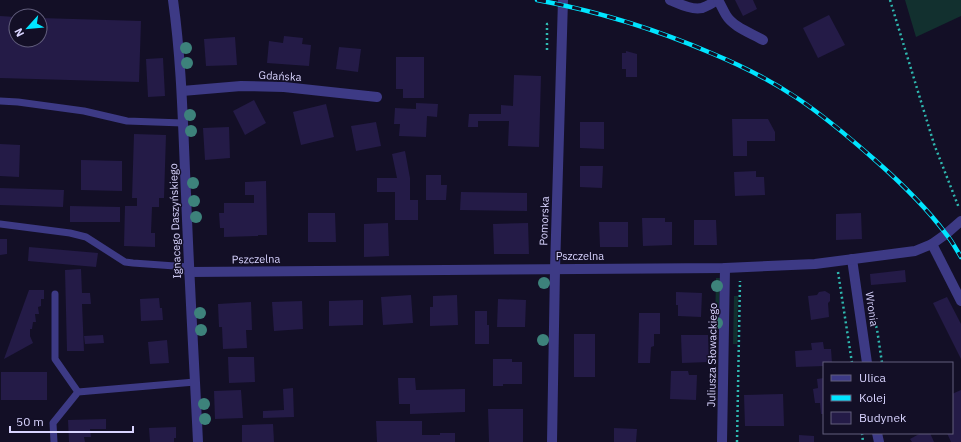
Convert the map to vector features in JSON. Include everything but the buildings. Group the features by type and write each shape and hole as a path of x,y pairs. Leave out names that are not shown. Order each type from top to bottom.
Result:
{"street":[{"name":"Ignacego Daszyńskiego","path":"173,0 177,28 182,91 198,442"},
{"name":"Pomorska","path":"552,442 555,268 563,0"},
{"path":"670,0 686,7 695,8 703,8 718,0 730,20 763,40"},
{"name":"Gdańska","path":"182,91 241,86 284,87 377,97"},
{"name":"Pszczelna","path":"189,270 725,268 815,264 914,251 932,244 946,234 961,220"},
{"path":"932,244 961,301"},
{"name":"Wronia","path":"852,259 867,362"},
{"name":"Juliusza Słowackiego","path":"722,442 725,268"}],"lane":[{"path":"0,101 84,111 127,121 183,123"},
{"path":"0,224 70,233 98,244 125,262 189,270"},
{"path":"55,294 55,359 78,392"},
{"path":"54,442 53,423 78,392 195,382"}],"path":[{"path":"890,0 934,144 961,215"},
{"path":"837,261 852,362"},
{"path":"737,442 740,267"}],"green space":[{"path":"905,0 961,0 961,16 916,37"},
{"path":"716,278 720,278 718,327 715,327"},
{"path":"734,296 738,296 737,344 733,344"}],"railway":[{"path":"537,0 604,15 669,36 733,63 787,91 837,128 894,177 930,214 950,239 961,257"}]}
